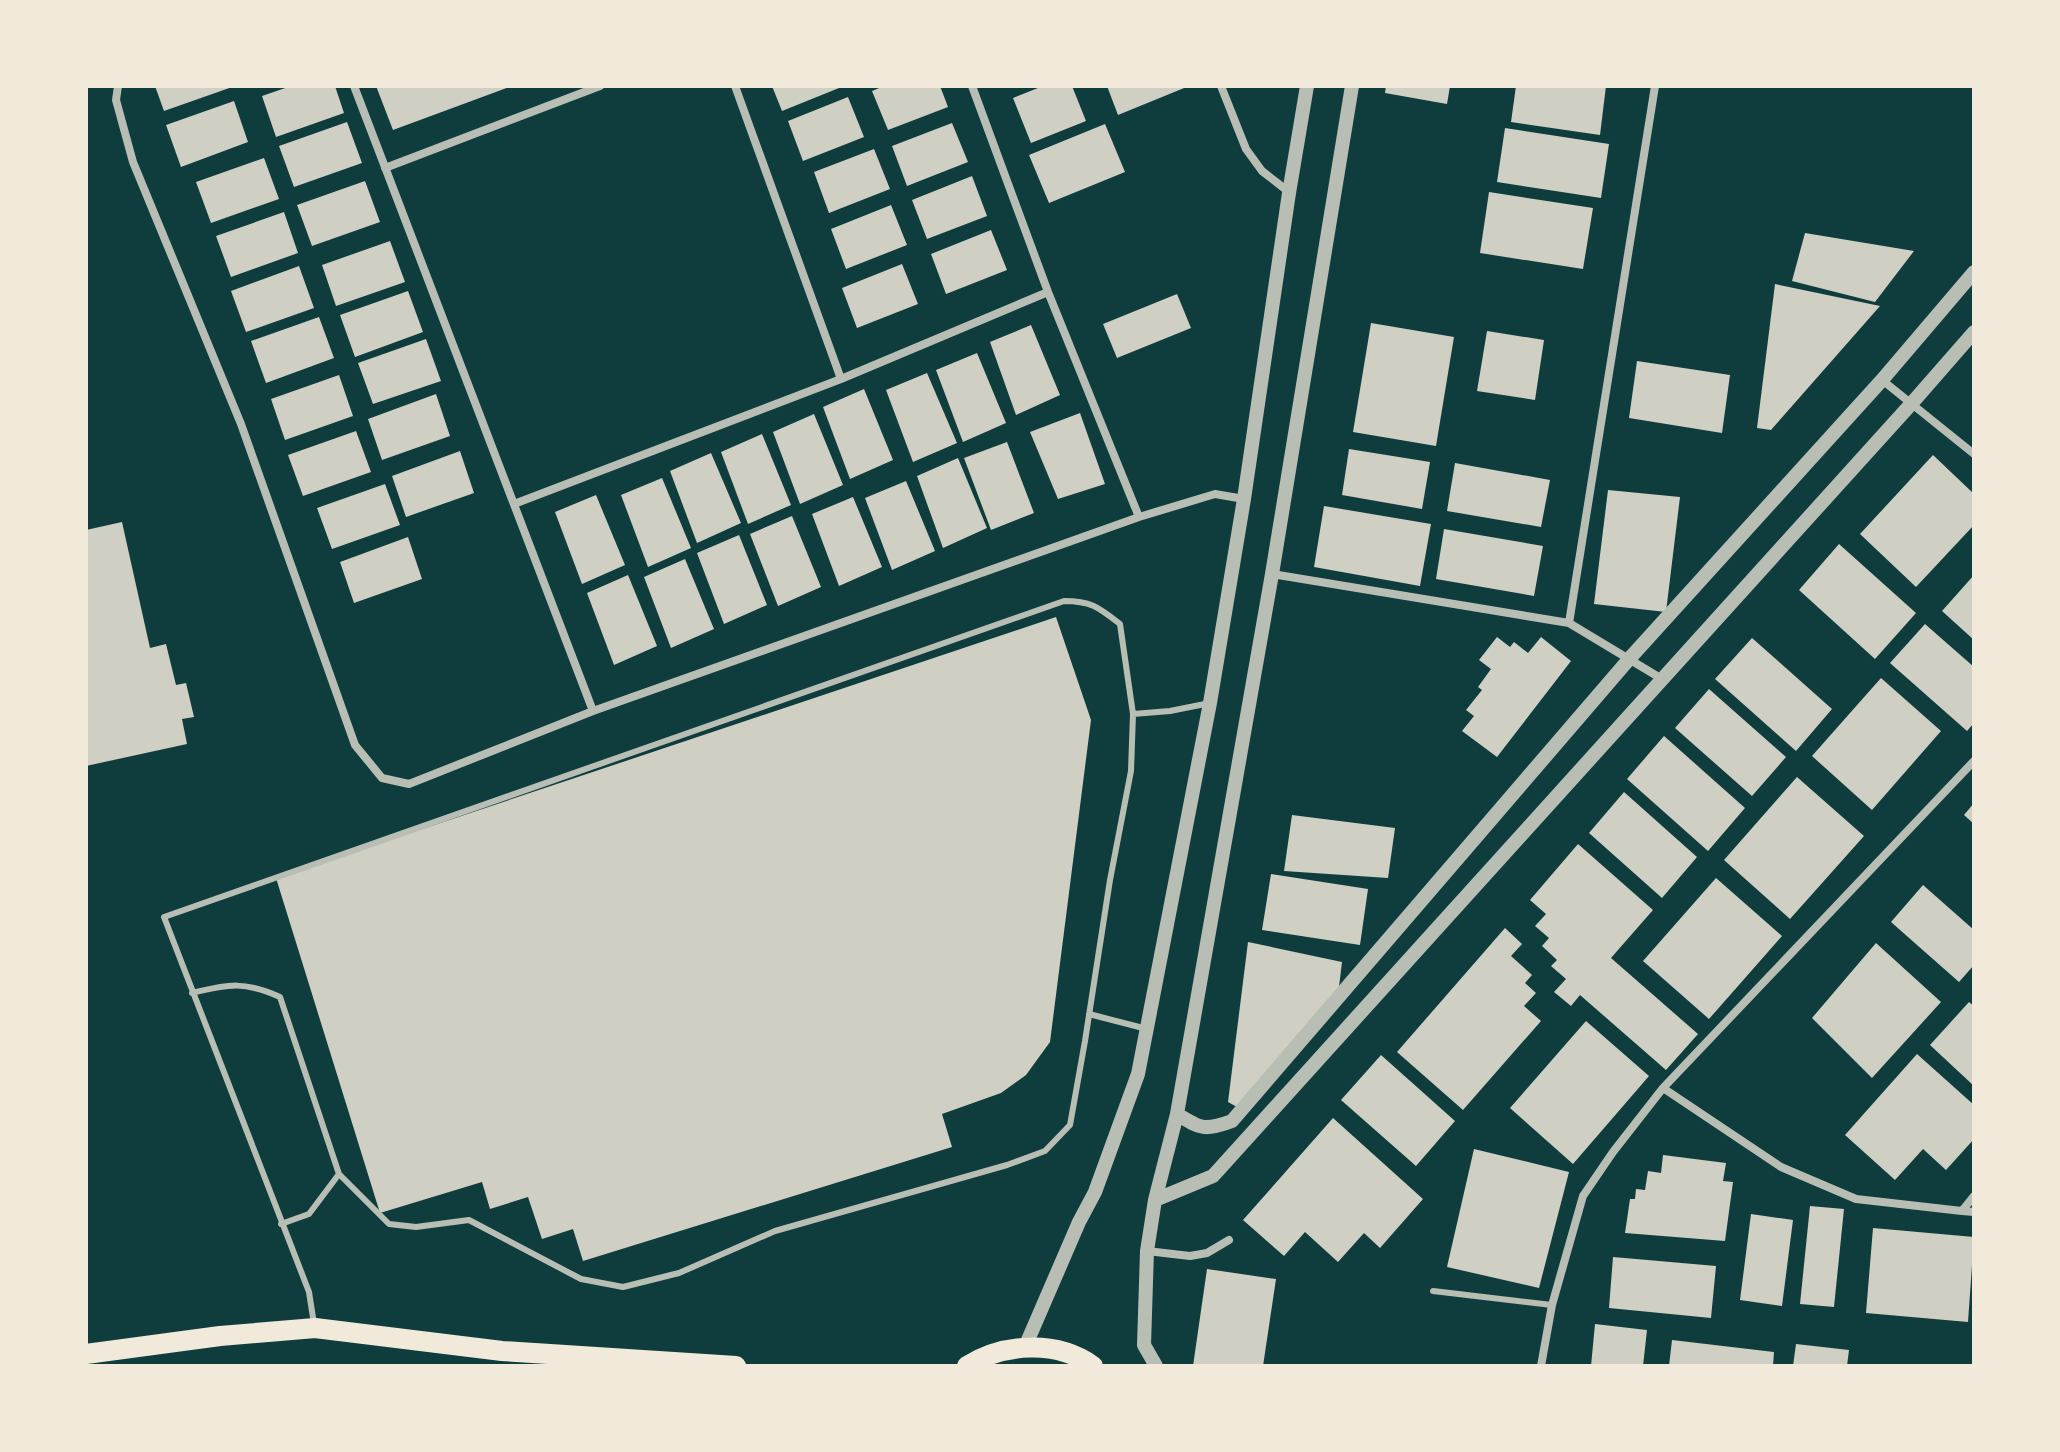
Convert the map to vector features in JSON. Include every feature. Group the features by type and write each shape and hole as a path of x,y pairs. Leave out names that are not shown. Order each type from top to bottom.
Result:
{"main road":[{"path":"86,1354 220,1336 315,1328 592,1362 736,1366"},
{"path":"967,1366 996,1352 1025,1347 1058,1350 1093,1366"}],"street":[{"path":"118,86 116,100 133,162 241,424 355,745 382,778 409,784 593,711 1139,517 1215,494 1244,499"},
{"path":"354,86 593,711"},
{"path":"385,168 600,86"},
{"path":"735,86 841,379"},
{"path":"972,86 1048,292 1139,517"},
{"path":"1221,86 1246,149 1262,171 1289,193"},
{"path":"1025,1347 1095,1192 1138,1074 1210,703 1307,86"},
{"path":"1156,1366 1144,1345 1147,1251 1155,1200 1177,1114 1272,574 1352,86"},
{"path":"1569,623 1655,86"},
{"path":"1177,1114 1205,1128 1232,1121 1630,658 1882,380 1974,272"},
{"path":"514,504 841,379 1048,292"},
{"path":"1155,1200 1213,1176 1974,332"},
{"path":"1882,380 1974,454"},
{"path":"1272,574 1569,623 1662,679"},
{"path":"1541,1366 1552,1305 1583,1196 1613,1152 1663,1088 1974,761"},
{"path":"1663,1088 1781,1167 1856,1199 1974,1212"},
{"path":"1962,1211 1974,1196"},
{"path":"1147,1251 1199,1255 1229,1240"}],"lane":[{"path":"192,993 229,984 259,988 280,997 339,1174 389,1224 416,1227 469,1220 581,1279 623,1287 679,1273 775,1231 1007,1165 1045,1151 1070,1125 1131,771 1133,714 1120,624 1104,611 1083,601 1064,601 164,917 192,993 281,1224 309,1292 315,1328"},
{"path":"1133,714 1210,703"},
{"path":"1089,1014 1147,1029"},
{"path":"281,1224 309,1214 339,1174"},
{"path":"1433,1291 1552,1305"}],"building":[{"path":"155,86 235,86 164,111"},
{"path":"291,86 335,86 344,113 276,137 262,96"},
{"path":"376,86 512,86 393,130"},
{"path":"772,86 844,86 782,111"},
{"path":"884,86 940,86 948,107 888,130 872,91"},
{"path":"1043,86 1072,86 1086,121 1031,143 1013,98"},
{"path":"1107,86 1189,86 1118,115"},
{"path":"1386,86 1450,86 1447,104 1385,93"},
{"path":"1516,86 1606,86 1600,135 1511,122"},
{"path":"848,97 864,137 803,161 788,121"},
{"path":"234,101 248,142 181,167 166,125"},
{"path":"347,122 362,163 294,187 279,146"},
{"path":"952,123 968,162 907,186 892,146"},
{"path":"1105,124 1125,172 1049,203 1029,155"},
{"path":"1505,128 1609,144 1601,198 1497,182"},
{"path":"874,149 890,189 829,213 814,172"},
{"path":"264,158 279,199 211,223 196,182"},
{"path":"972,176 987,216 927,239 912,200"},
{"path":"365,181 380,222 312,246 297,205"},
{"path":"1489,192 1593,208 1583,269 1480,253"},
{"path":"891,205 907,245 846,269 831,229"},
{"path":"284,212 298,253 231,277 216,236"},
{"path":"991,230 1007,270 946,294 931,254"},
{"path":"1805,233 1914,251 1875,302 1792,281"},
{"path":"390,241 405,282 336,306 322,265"},
{"path":"902,264 918,304 857,328 842,288"},
{"path":"299,266 314,308 246,332 231,291"},
{"path":"1775,284 1880,306 1771,430 1757,428"},
{"path":"408,291 423,332 355,357 340,315"},
{"path":"1177,294 1191,328 1117,358 1103,324"},
{"path":"319,317 334,358 266,383 251,341"},
{"path":"1371,323 1454,337 1436,446 1353,432"},
{"path":"1031,325 1060,395 1016,415 990,342"},
{"path":"1487,331 1544,340 1535,400 1477,391"},
{"path":"426,339 441,381 373,404 358,363"},
{"path":"977,353 1006,423 963,442 936,370"},
{"path":"1637,361 1730,375 1722,433 1629,418"},
{"path":"927,373 957,443 913,462 886,390"},
{"path":"339,375 353,416 285,440 271,399"},
{"path":"864,389 893,460 850,479 823,407"},
{"path":"436,394 450,436 382,460 368,419"},
{"path":"1080,413 1105,484 1058,499 1030,432"},
{"path":"814,414 843,485 800,504 773,432"},
{"path":"356,431 371,472 303,496 288,455"},
{"path":"762,434 791,505 748,524 721,452"},
{"path":"1007,442 1034,513 991,530 964,458"},
{"path":"1349,449 1430,462 1422,509 1342,495"},
{"path":"460,451 474,493 406,517 392,476"},
{"path":"711,453 741,523 697,543 670,471"},
{"path":"1933,455 1974,494 1974,525 1916,587 1860,534"},
{"path":"958,458 987,528 943,548 917,476"},
{"path":"1455,463 1550,480 1541,527 1447,511"},
{"path":"662,478 691,548 648,567 621,495"},
{"path":"906,481 935,551 892,570 865,498"},
{"path":"385,484 400,525 332,549 317,508"},
{"path":"1608,490 1680,497 1666,612 1594,604"},
{"path":"596,495 625,565 582,584 555,512"},
{"path":"853,497 882,567 839,586 812,514"},
{"path":"1324,506 1431,524 1420,586 1314,567"},
{"path":"792,516 821,587 778,606 750,534"},
{"path":"122,522 150,648 166,644 176,685 186,683 194,717 182,719 187,744 86,766 86,530"},
{"path":"1444,529 1543,546 1534,596 1436,579"},
{"path":"739,535 767,605 724,624 697,553"},
{"path":"408,537 422,579 354,603 340,562"},
{"path":"1839,544 1916,613 1875,659 1799,590"},
{"path":"685,559 714,629 671,648 644,577"},
{"path":"628,575 657,646 614,665 587,593"},
{"path":"1974,575 1974,640 1942,611"},
{"path":"1056,617 1091,720 1050,1042 1026,1075 1001,1093 942,1114 952,1147 583,1261 573,1229 542,1239 528,1197 490,1209 482,1182 380,1213 276,878"},
{"path":"1925,624 1974,667 1974,723 1967,731 1890,663"},
{"path":"1497,637 1510,647 1514,642 1528,653 1541,637 1571,661 1497,757 1462,731 1474,716 1466,710 1482,690 1478,687 1491,669 1479,660"},
{"path":"1752,638 1832,709 1796,751 1715,679"},
{"path":"1881,678 1941,731 1872,810 1812,756"},
{"path":"1709,689 1786,757 1752,796 1675,728"},
{"path":"1664,736 1745,808 1708,851 1627,779"},
{"path":"1797,777 1864,836 1790,919 1724,860"},
{"path":"1624,792 1697,857 1662,898 1589,833"},
{"path":"1974,803 1974,824 1964,815"},
{"path":"1292,815 1395,828 1388,878 1284,871"},
{"path":"1578,844 1653,910 1611,958 1698,1034 1666,1070 1580,995 1571,1006 1554,992 1566,979 1551,966 1557,960 1542,946 1549,938 1535,926 1546,914 1530,900"},
{"path":"1271,874 1368,889 1360,945 1262,930"},
{"path":"1716,878 1782,936 1709,1019 1643,961"},
{"path":"1923,885 1974,930 1974,965 1959,982 1891,922"},
{"path":"1505,928 1522,944 1511,956 1532,975 1525,983 1536,993 1524,1006 1541,1021 1463,1110 1397,1052"},
{"path":"1248,942 1342,962 1339,987 1237,1107 1228,1102"},
{"path":"1876,943 1941,1002 1872,1078 1812,1018"},
{"path":"1969,1002 1974,1006 1974,1086 1930,1045"},
{"path":"1586,1021 1649,1076 1573,1164 1510,1108"},
{"path":"1917,1054 1974,1105 1974,1139 1946,1170 1923,1149 1895,1180 1845,1135"},
{"path":"1381,1055 1455,1121 1416,1166 1341,1100"},
{"path":"1333,1118 1423,1199 1380,1248 1364,1233 1338,1262 1305,1232 1284,1256 1243,1220"},
{"path":"1474,1149 1569,1172 1539,1288 1447,1267"},
{"path":"1663,1155 1726,1163 1723,1181 1733,1182 1725,1241 1625,1233 1630,1199 1635,1199 1636,1189 1645,1190 1648,1171 1661,1173"},
{"path":"1810,1206 1844,1209 1834,1307 1800,1304"},
{"path":"1751,1214 1793,1220 1782,1306 1740,1300"},
{"path":"1873,1228 1974,1237 1968,1322 1866,1313"},
{"path":"1613,1257 1716,1266 1711,1318 1609,1308"},
{"path":"1207,1269 1276,1279 1263,1366 1193,1366"},
{"path":"1595,1324 1647,1330 1643,1366 1591,1366"},
{"path":"1672,1340 1774,1352 1773,1366 1669,1366"},
{"path":"1796,1344 1849,1350 1847,1366 1793,1366"}]}
